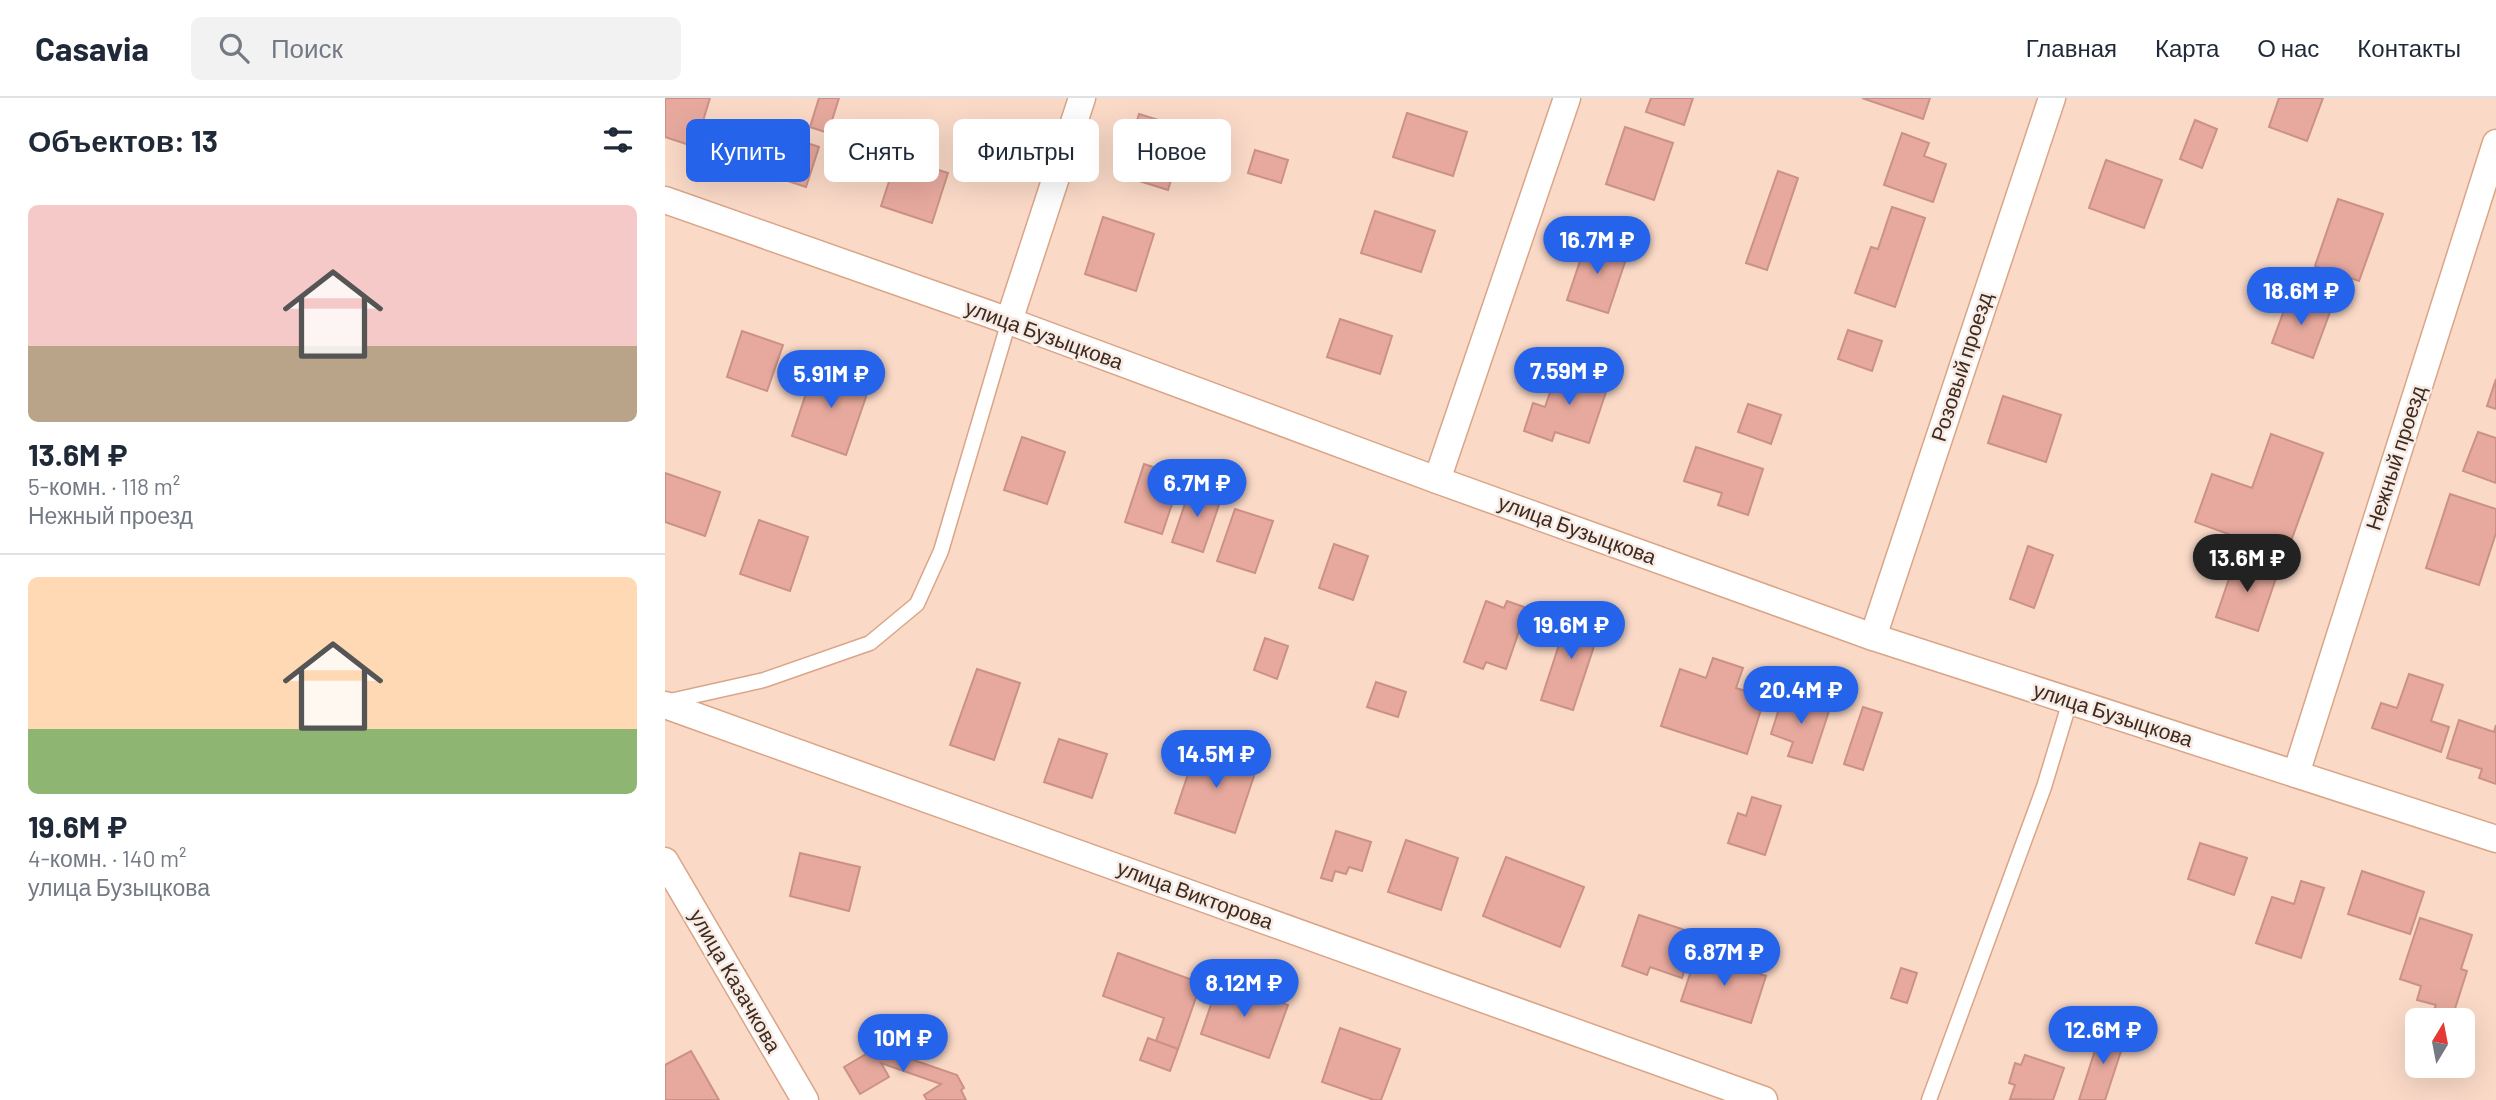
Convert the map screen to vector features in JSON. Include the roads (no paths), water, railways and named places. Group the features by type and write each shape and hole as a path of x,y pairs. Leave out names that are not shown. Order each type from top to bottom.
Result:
{"street":[{"path":"1009,321 1082,98"},
{"path":"1437,480 1567,98"},
{"name":"Розовый проезд","path":"1873,637 2052,98"},
{"name":"Нежный проезд","path":"2296,774 2496,143"},
{"name":"улица Бузыцкова","path":"665,200 1009,321 1437,480 1873,637 2496,839"},
{"name":"улица Викторова","path":"665,703 1764,1100"},
{"name":"улица Казачкова","path":"665,861 805,1100"}],"lane":[{"path":"665,703 764,680 870,643 917,604 941,551 1009,321"},
{"path":"1929,1100 2044,787 2070,701"}]}
